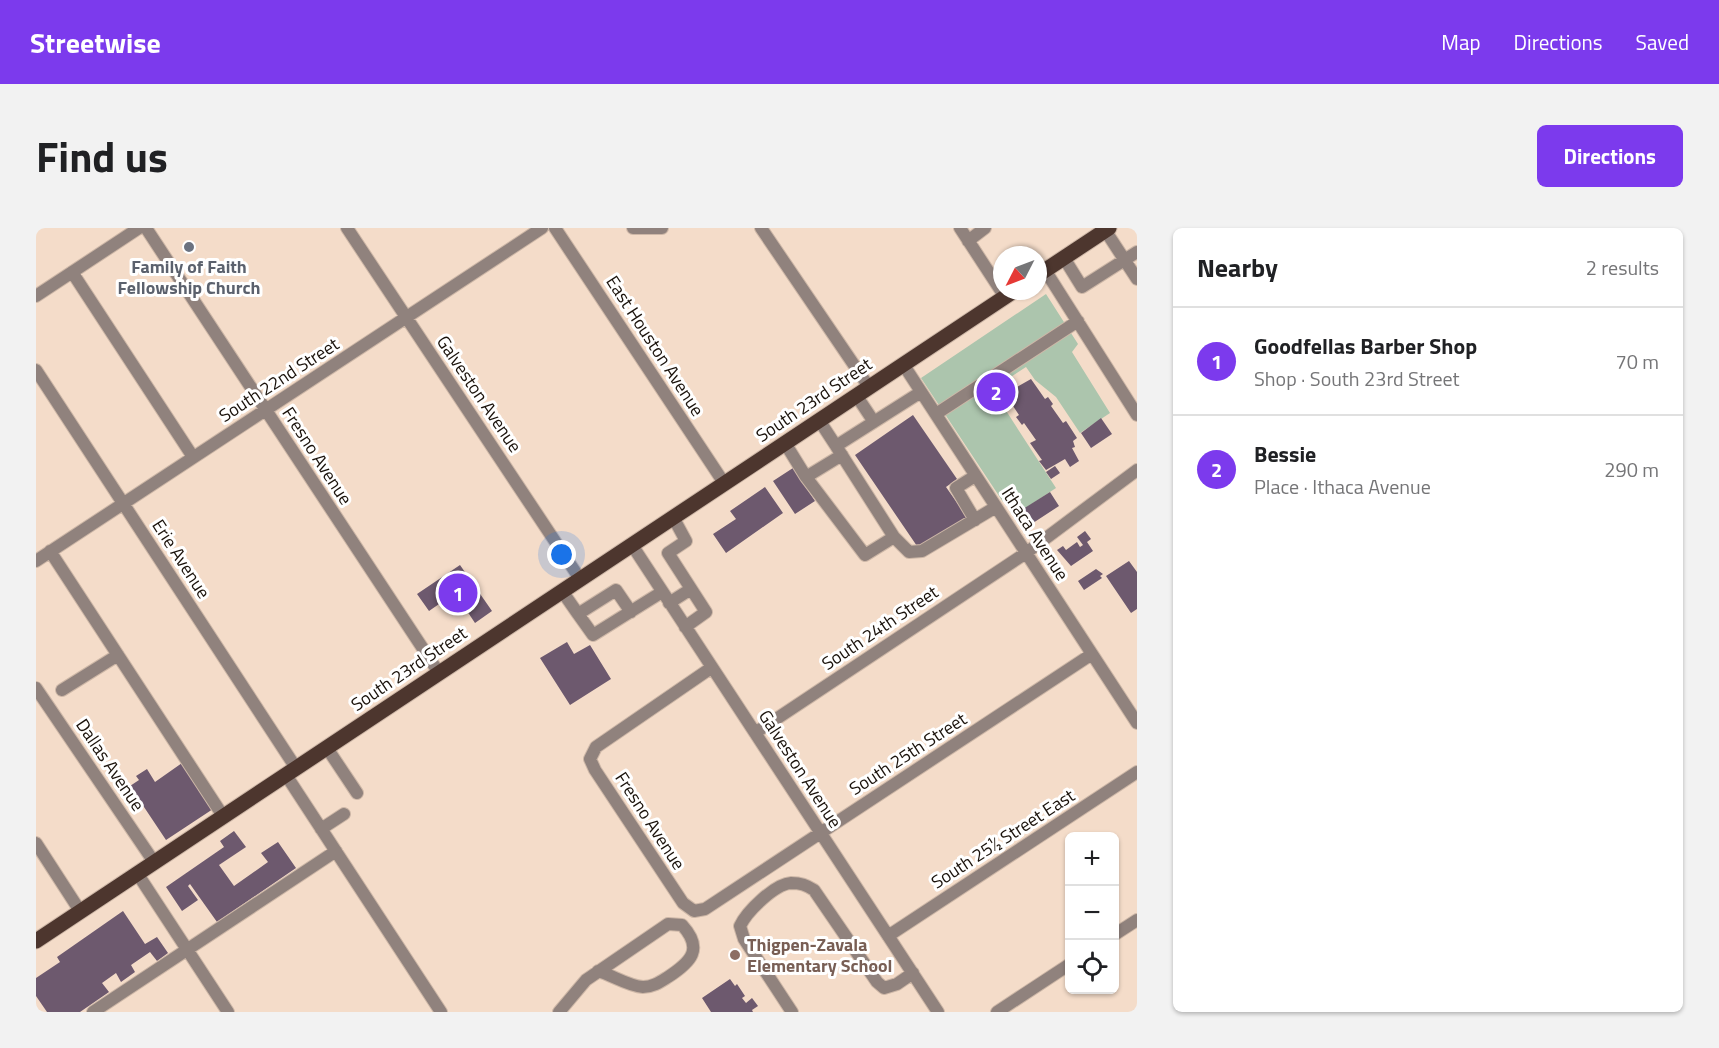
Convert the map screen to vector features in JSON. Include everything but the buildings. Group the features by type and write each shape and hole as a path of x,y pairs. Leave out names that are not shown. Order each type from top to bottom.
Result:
{"main road":[{"path":"1047,269 1107,229"},
{"name":"South 23rd Street","path":"36,941 1001,300"}],"street":[{"path":"36,296 139,228"},
{"name":"Fresno Avenue","path":"146,228 439,673"},
{"name":"Galveston Avenue","path":"347,228 580,579"},
{"name":"South 22nd Street","path":"36,561 542,228"},
{"name":"East Houston Avenue","path":"555,228 724,483"},
{"path":"633,228 662,228"},
{"path":"761,228 863,391 874,422"},
{"path":"960,228 993,273"},
{"path":"968,241 986,228"},
{"path":"1107,229 1137,278"},
{"path":"1064,258 1082,287 1137,252"},
{"path":"72,272 193,457"},
{"path":"1047,279 1078,321 1137,415"},
{"path":"936,414 1078,321"},
{"name":"Ithaca Avenue","path":"903,364 1137,723"},
{"name":"Erie Avenue","path":"36,370 291,771 321,829 441,1012"},
{"path":"806,477 874,422 921,392"},
{"path":"819,420 894,537 909,552 922,551 996,507"},
{"path":"785,443 820,497 865,555 894,537"},
{"name":"South 24th Street","path":"755,733 1026,553 1137,470"},
{"path":"975,476 956,488 975,520"},
{"path":"673,517 686,541 668,553 706,612 685,627"},
{"name":"Galveston Avenue","path":"632,545 938,1012"},
{"path":"50,551 224,816"},
{"path":"669,603 691,589"},
{"path":"578,614 616,590 631,612"},
{"path":"562,591 593,635 662,592"},
{"name":"South 25th Street","path":"683,903 694,911 705,909 1092,654"},
{"path":"62,690 118,655"},
{"name":"Fresno Avenue","path":"683,903 590,759 596,747 711,668"},
{"name":"Dallas Avenue","path":"36,688 154,862"},
{"path":"327,748 357,793"},
{"name":"South 25½ Street East","path":"888,936 1137,772"},
{"path":"321,829 344,814"},
{"path":"36,843 80,911"},
{"path":"93,1012 336,851"},
{"path":"137,873 228,1012"},
{"path":"792,1012 744,939 740,926 745,915 760,900 788,883 805,884 814,890 877,982 884,988 897,984 913,973"},
{"path":"1119,932 1137,920"},
{"path":"559,1012 586,980 598,971 668,924 682,925 691,935 694,947 691,957 683,967 653,986 640,987 598,971"},
{"path":"997,1012 1065,967"}],"green space":[{"path":"1047,296 1078,344 1072,352 1110,413 1080,433 1056,397 1035,380 1026,367 992,389 1056,488 1021,511 1013,498 1003,502 921,378 1037,300 1047,300"}],"place":[{"name":"Family of Faith Fellowship Church","path":"189,247"},
{"name":"Bessie","path":"996,392"},
{"name":"Goodfellas Barber Shop","path":"458,593"},
{"name":"Thigpen-Zavala Elementary School","path":"735,955"}]}
